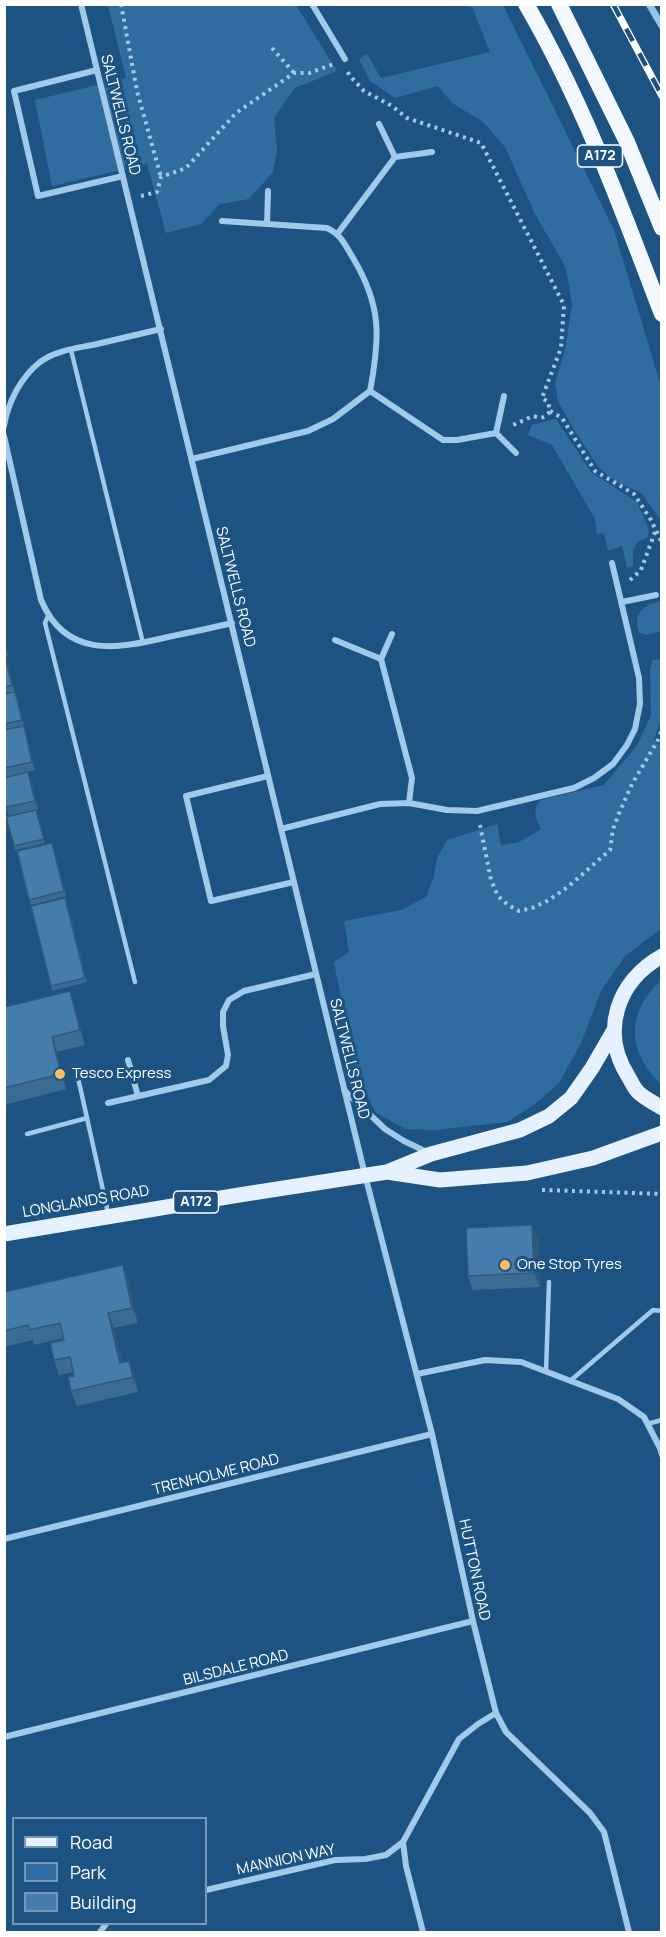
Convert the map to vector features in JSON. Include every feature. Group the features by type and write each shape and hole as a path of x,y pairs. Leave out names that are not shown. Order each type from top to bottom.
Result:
{"highway":[{"name":"A172","path":"526,4 544,36 608,173 662,314"},
{"name":"A172","path":"559,4 627,142 662,228"}],"main road":[{"name":"LONGLANDS ROAD","path":"662,956 647,964 630,982 618,1005 614,1030 620,1063 638,1091 662,1107"},
{"name":"LONGLANDS ROAD","path":"4,1234 387,1172 431,1154 520,1130 549,1116 571,1098 614,1030"},
{"name":"LONGLANDS ROAD","path":"387,1172 440,1180 527,1173 593,1158 662,1133"}],"street":[{"name":"SALTWELLS ROAD","path":"81,4 364,1175"},
{"path":"312,4 345,59"},
{"path":"97,70 14,90 38,196 123,176"},
{"path":"379,124 395,157"},
{"path":"338,233 395,157 432,152"},
{"path":"267,224 268,191"},
{"path":"192,459 308,431 333,419 370,391 377,354 376,311 363,274 338,233 327,228 222,221"},
{"path":"4,426 5,416 14,395 24,378 41,362 59,353 160,329"},
{"path":"370,391 443,440 457,440 496,433"},
{"path":"496,433 504,396"},
{"path":"496,433 516,453"},
{"path":"4,436 41,600 48,616 60,629 76,640 99,647 123,647 232,623"},
{"path":"281,829 380,804 409,803 447,810 477,811 574,788 594,778 613,764 635,729 640,704 639,678 612,563"},
{"path":"622,602 656,595"},
{"path":"392,633 381,659 412,778 409,803"},
{"path":"335,640 381,659"},
{"path":"268,776 186,796 211,901 294,882"},
{"path":"108,1103 209,1080 226,1066 228,1055 223,1012 229,1000 244,991 316,974"},
{"path":"128,1060 138,1096"},
{"path":"344,1089 385,1129 431,1154"},
{"name":"HUTTON ROAD","path":"364,1175 432,1434 473,1622 496,1713 506,1732 590,1813 604,1832 629,1932"},
{"path":"417,1374 485,1360 521,1362 618,1399 644,1418 662,1455"},
{"name":"TRENHOLME ROAD","path":"4,1539 432,1434"},
{"name":"BILSDALE ROAD","path":"4,1737 473,1622"},
{"path":"423,1932 406,1866 403,1842 459,1739 496,1713"},
{"name":"MANNION WAY","path":"207,1890 335,1860 365,1859 386,1854 403,1842"}],"lane":[{"path":"71,350 143,643"},
{"path":"48,616 45,623 135,982"},
{"path":"76,1069 109,1216"},
{"path":"27,1134 87,1118"},
{"path":"546,1372 549,1282"},
{"path":"570,1381 653,1310 662,1311"},
{"path":"647,1424 662,1420"}],"path":[{"path":"121,4 137,91 161,177 157,192 128,200"},
{"path":"272,48 294,73"},
{"path":"161,177 186,168 236,113 294,73 309,73 345,59 349,75 364,91 392,106 407,118 481,143 564,305 561,348 542,398 548,402 550,411 547,416 541,418 533,416 496,433"},
{"path":"550,411 562,418 595,471 634,494 651,520 662,543"},
{"path":"619,591 641,570 656,532"},
{"path":"477,811 491,880 498,896 519,911 532,908 549,900 569,886 610,850 620,811 662,729"},
{"path":"566,1190 662,1194"}],"green space":[{"path":"108,5 296,5 337,71 295,88 274,118 277,150 273,172 249,199 220,204 201,224 166,233 147,164 52,186 35,100 126,78"},
{"path":"466,5 503,5 614,230 661,386 661,520 641,493 615,481 599,468 558,401 555,383 565,350 572,304 566,268 535,214 505,147 483,122 452,103 438,86 395,98 370,81 359,59 367,54 381,78 490,52 472,7"},
{"path":"556,419 591,472 637,502 649,530 647,538 638,541 633,550 633,566 627,568 622,546 608,551 604,533 597,534 595,519 552,445 528,435 532,425"},
{"path":"661,601 661,631 647,635 639,632 638,615 645,607"},
{"path":"661,659 661,720 654,739 659,746 661,738 661,929 625,956 601,991 581,1043 559,1083 535,1104 507,1122 436,1130 406,1129 376,1113 356,1075 334,962 349,952 344,921 401,910 426,897 433,879 437,858 447,840 497,824 501,845 519,842 541,829 535,810 541,800 604,785 638,744 651,715 650,668 653,660"},
{"path":"661,981 661,1084 642,1059 635,1032 636,1019 641,1006 649,993"}],"building":[{"path":"4,653 12,685 4,687"},
{"path":"15,692 22,720 4,724 4,694"},
{"path":"24,726 32,762 4,768 4,730"},
{"path":"28,772 35,801 6,807 4,778"},
{"path":"36,810 44,839 14,846 6,817"},
{"path":"52,843 64,891 29,900 17,851"},
{"path":"65,898 85,978 51,986 31,906"},
{"path":"70,991 80,1030 52,1037 61,1074 4,1088 4,1007"},
{"name":"One Stop Tyres","path":"532,1225 534,1273 468,1276 466,1228"},
{"path":"123,1265 132,1308 108,1313 120,1363 129,1361 133,1377 71,1391 68,1377 74,1376 70,1357 54,1360 50,1343 64,1340 60,1323 29,1330 28,1325 4,1331 4,1292"}],"waterway":[{"path":"649,4 662,26"}],"railway":[{"path":"613,4 662,96"}],"place":[{"name":"Tesco Express","path":"60,1074"},
{"name":"One Stop Tyres","path":"505,1265"}]}
